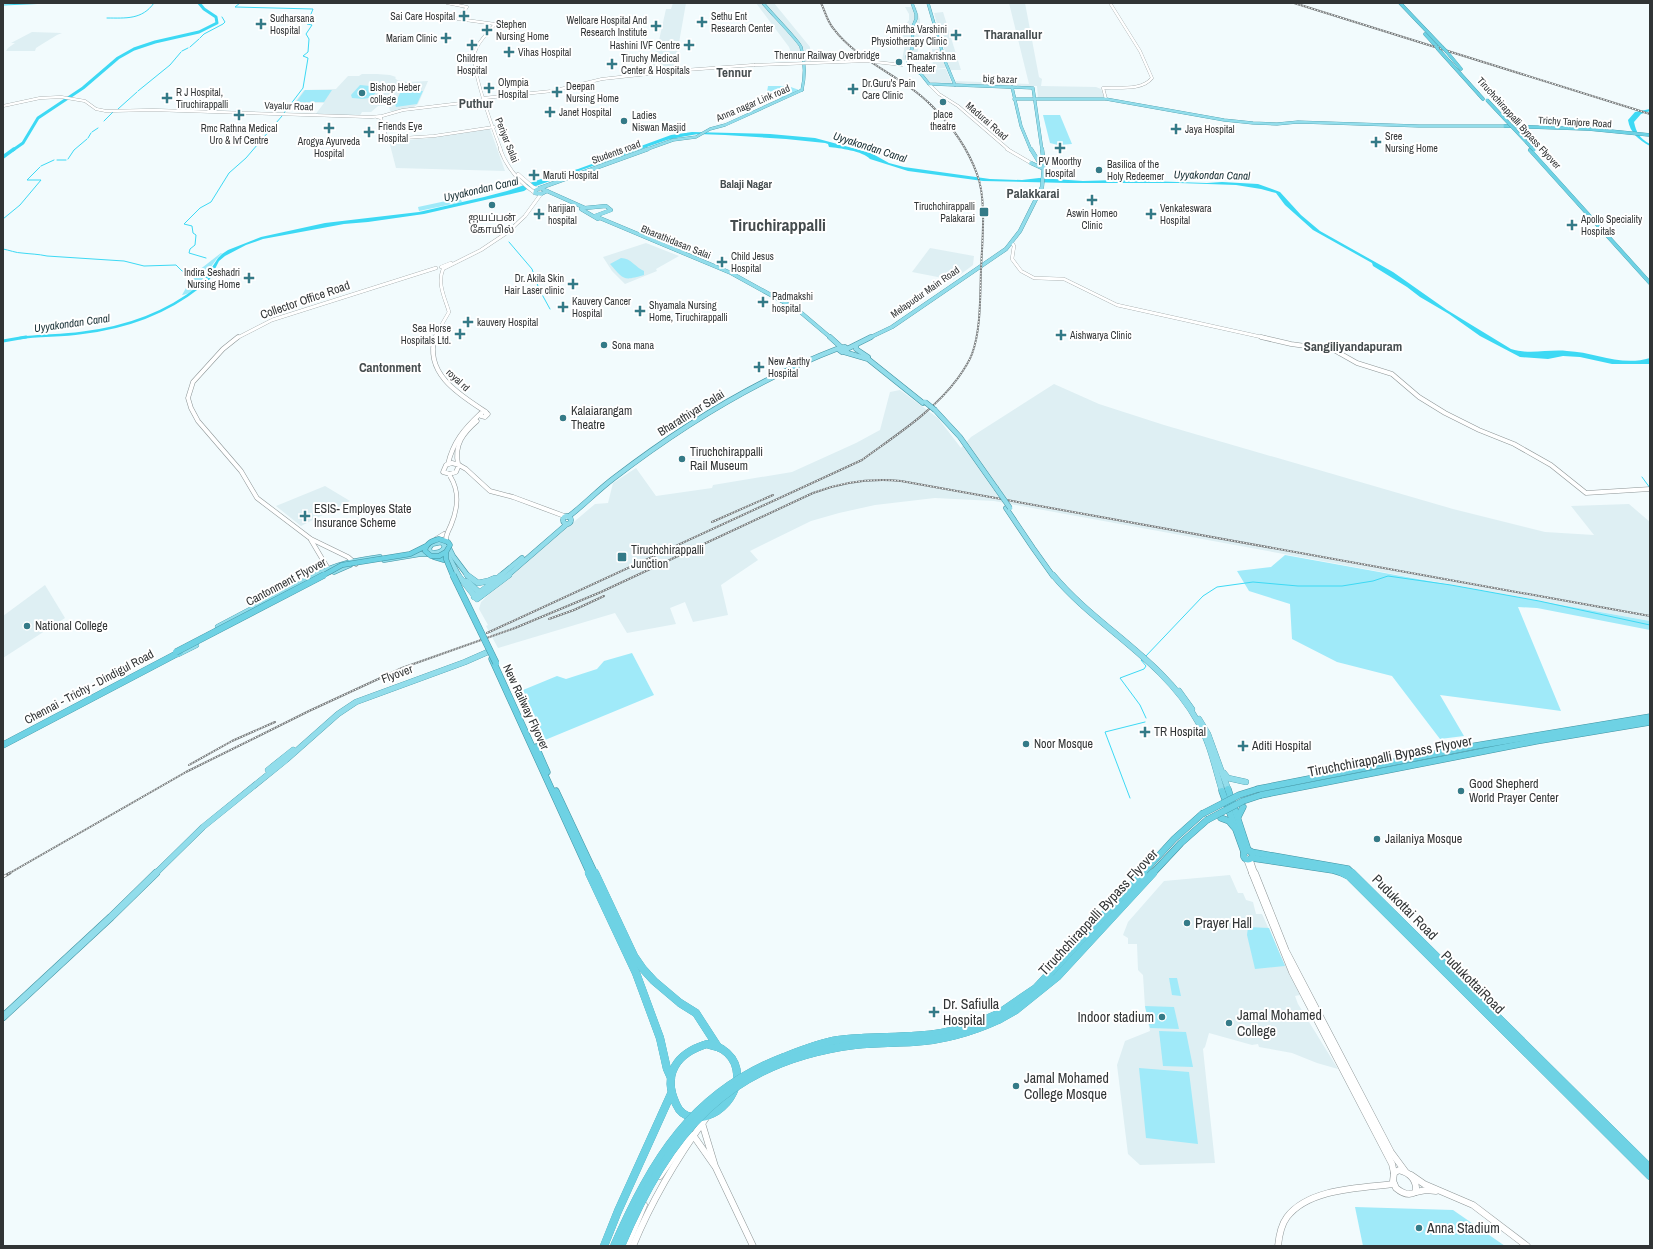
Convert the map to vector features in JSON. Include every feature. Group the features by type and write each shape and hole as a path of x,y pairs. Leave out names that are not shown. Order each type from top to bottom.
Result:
{"highway":[{"name":"Tiruchchirappalli Bypass Flyover","path":"1397,3 1650,283"},
{"name":"Tiruchchirappalli Bypass Flyover","path":"1400,3 1447,52 1485,100 1558,175 1650,278"},
{"path":"1510,121 1523,126"},
{"name":"Trichy Tanjore Road","path":"1507,128 1523,126 1649,135"},
{"name":"Trichy Tanjore Road","path":"1507,128 1516,127 1631,133"},
{"path":"1519,131 1520,129 1531,128"},
{"path":"426,554 431,544 446,540"},
{"name":"New Railway Flyover","path":"446,540 450,545 447,551 446,559 564,819 591,870"},
{"name":"Cantonment Flyover","path":"164,659 342,566 361,560 389,558 418,552 431,544"},
{"path":"435,555 447,551"},
{"name":"Cantonment Flyover","path":"177,653 329,571 359,562 396,558 419,553 426,554"},
{"name":"New Railway Flyover","path":"426,554 435,555 444,560 488,650 501,673 591,870"},
{"name":"Chennai - Trichy - Dindigul Road","path":"3,744 164,659"},
{"name":"Tiruchchirappalli Bypass Flyover","path":"621,1246 646,1189 670,1152 701,1115 724,1096 755,1075 785,1062 828,1050 868,1044 912,1042 942,1038 973,1031 999,1017 1057,978 1204,817 1260,792 1475,746 1650,718"},
{"name":"Tiruchchirappalli Bypass Flyover","path":"1260,792 1536,740 1650,722"},
{"path":"1225,790 1238,819 1242,839"},
{"path":"1225,790 1237,830 1249,855"},
{"path":"1238,819 1243,807"},
{"path":"1221,818 1229,821 1237,830"},
{"name":"Pudukottai Road","path":"1249,855 1348,869 1650,1168"},
{"name":"PudukottaiRoad","path":"1249,855 1332,870 1349,876 1650,1176"},
{"path":"591,870 611,907 640,971 660,1038 667,1069 671,1078"},
{"path":"591,870 640,971 680,1003 696,1013 718,1047"},
{"path":"614,1246 642,1185 666,1147 697,1110 722,1089 751,1069 783,1056 826,1042 941,1033 999,1017"},
{"path":"707,1044 718,1047 727,1053 734,1062 738,1073 737,1085 733,1095 726,1104 704,1120 686,1115 677,1108 671,1094 671,1078 676,1064 686,1051 696,1046 707,1044"},
{"path":"604,1246 618,1211 671,1094"}],"main road":[{"path":"447,3 467,7 458,19 495,24 475,52 475,60 486,99"},
{"name":"Anna nagar Link road","path":"700,136 708,131 727,126 801,92 802,90 805,76 801,46 772,15 764,3"},
{"path":"912,3 916,14 916,19 913,26 912,49 908,54 909,65 929,84"},
{"path":"928,3 945,61 955,85"},
{"path":"1106,99 1103,88 1146,85 1151,80 1142,51 1111,3"},
{"name":"Thennur Railway Overbridge","path":"502,96 552,91 602,79 685,70 751,65 866,61 909,65"},
{"path":"479,74 486,94 486,99"},
{"name":"big bazar","path":"929,84 1033,88 1034,100"},
{"name":"Madurai Road","path":"929,84 940,96 956,105 1003,146 1031,163 1038,164"},
{"path":"1012,87 1024,135 1038,164 1044,170"},
{"path":"486,94 502,96"},
{"name":"Vayalur Road","path":"3,106 46,98 79,100 87,102 100,110 116,111 153,110 377,117 403,110 502,96"},
{"name":"Vayalur Road","path":"63,99 91,105"},
{"name":"Periyar Salai","path":"486,99 493,127 506,163 523,183"},
{"path":"1014,99 1106,99 1224,120 1253,123 1298,122 1507,128"},
{"path":"1034,100 1044,170"},
{"path":"377,117 381,118 387,139 422,138 493,127"},
{"path":"1500,127 1502,125 1501,122"},
{"name":"Periyar Salai","path":"493,127 507,160 512,167 533,187 539,189"},
{"path":"453,263 492,242 514,225 534,199 541,193 559,183 673,141 694,139 700,136"},
{"name":"Students road","path":"539,189 673,140 700,136"},
{"path":"1038,164 1043,159"},
{"path":"1038,164 1044,164"},
{"name":"Melapudur Main Road","path":"842,349 856,345 898,323 1006,249 1020,231 1044,184 1044,170"},
{"name":"Bharathidasan Salai","path":"523,183 529,188 574,206 600,220 678,252"},
{"path":"551,194 550,192 559,183"},
{"path":"539,189 541,193"},
{"path":"539,189 541,193"},
{"path":"440,274 442,268 489,246 503,236 520,221 533,206 541,193"},
{"name":"Bharathidasan Salai","path":"541,193 551,194 585,208 609,208 611,210 595,216 739,280 792,308 842,349"},
{"path":"1012,243 1014,246 1012,259 1021,271 1034,278 1064,279 1117,305 1291,344 1334,350 1362,364 1392,374 1419,397 1445,413 1479,430 1514,444 1551,465 1586,494 1650,489"},
{"name":"Melapudur Main Road","path":"842,349 891,325 1012,243"},
{"name":"Collector Office Road","path":"354,562 311,539 257,498 240,471 198,421 190,408 188,398 193,382 223,349 239,336 255,327 272,320 426,271 442,268"},
{"path":"436,269 440,274"},
{"name":"royal rd","path":"440,274 442,289 449,312 434,338 431,352 437,370 441,376 453,389 486,412 487,415 481,415"},
{"path":"856,345 856,349 924,403"},
{"path":"842,349 865,356"},
{"path":"842,349 868,359 934,410 981,466 994,488"},
{"name":"Bharathiyar Salai","path":"481,595 567,519 616,480 711,413 786,372 832,355 842,349"},
{"name":"Bharathiyar Salai","path":"481,595 515,563 623,471 712,410 786,370 842,349"},
{"path":"832,355 857,356"},
{"path":"480,408 481,415"},
{"path":"446,540 446,535 451,524 458,497 457,488 442,469 448,464 452,449 458,436 481,415"},
{"path":"448,475 459,470 455,452 458,443 481,415"},
{"path":"971,454 976,464 1008,508 1044,563 1062,585 1150,662 1183,695 1208,734 1223,773 1225,790"},
{"path":"448,464 466,468 490,491 506,495 567,519"},
{"path":"164,659 182,652 329,571 354,562 421,550 431,544 446,531 455,504 455,489 448,475"},
{"path":"446,527 453,526"},
{"path":"311,539 329,571"},
{"path":"431,544 442,542 464,581 464,584 474,597 481,595 468,582 464,581"},
{"path":"431,544 429,550 435,555"},
{"path":"447,551 451,554 468,578 476,582 483,582 493,579 515,563"},
{"path":"354,562 420,554 435,555"},
{"name":"Flyover","path":"321,727 344,709 356,702 450,668 488,650"},
{"path":"1150,662 1166,680 1196,720 1204,735 1225,790"},
{"path":"3,1014 119,906 196,829 321,727"},
{"path":"3,1017 106,922 204,827 286,760 321,727"},
{"path":"1223,773 1228,778 1246,782"},
{"path":"1249,855 1270,916 1286,951 1392,1164 1394,1184 1397,1189 1406,1195 1411,1195 1416,1192 1426,1190 1442,1192"},
{"path":"1340,1059 1390,1152 1408,1173 1417,1187 1416,1192"},
{"path":"680,1111 692,1133 715,1166 753,1246"},
{"path":"627,1246 650,1192 692,1133 704,1120"},
{"path":"704,1120 715,1166"},
{"path":"633,1246 656,1194 692,1133"},
{"path":"1394,1173 1399,1170 1408,1173 1424,1184 1473,1205 1527,1246"},
{"path":"1278,1246 1279,1236 1287,1217 1296,1208 1310,1200 1327,1194 1394,1184"}],"shaded area":[{"path":"673,3 686,3 674,71 658,73 660,67 653,67 666,9 671,9"},
{"path":"756,3 774,3 810,47 811,61 794,61 789,47"},
{"path":"1009,3 1025,3 1039,77 1042,79 1041,86 1096,87 1101,89 1104,97 1038,99 1037,86 957,84 955,81 1029,84"},
{"path":"905,7 916,7 920,20 919,47 915,60 902,60 905,44 902,30 909,20 909,14"},
{"path":"943,12 961,70 950,70 934,13"},
{"path":"32,32 62,33 36,48 35,51 6,51 15,43 11,43"},
{"path":"932,49 940,49 946,68 933,69"},
{"path":"946,69 952,84 929,83 921,70"},
{"name":"Bishop Heber college","path":"362,74 390,75 396,77 395,78 397,80 407,82 428,81 418,104 414,107 396,111 390,111 389,106 387,105 378,106 371,112 362,112 359,117 315,115 324,103 294,103 304,90 336,89 348,76 359,76"},
{"path":"360,85 380,87 371,97 361,99 352,98 351,95"},
{"path":"768,86 788,86 799,90 781,98 767,92"},
{"path":"305,90 332,90 324,102 296,102"},
{"path":"401,91 423,91 417,104 396,107 395,104"},
{"path":"1650,109 1650,111 1641,114 1634,122 1639,135 1650,144 1650,146 1636,136 1629,125 1628,120 1635,112"},
{"path":"1043,115 1060,115 1072,144 1058,145 1050,143"},
{"path":"490,129 505,171 396,168 389,141 422,139"},
{"path":"692,132 770,134 815,138 871,153 889,163 904,167 990,179 1022,180 1039,178 1083,181 1117,180 1258,184 1280,192 1301,215 1320,231 1393,272 1447,310 1511,349 1525,352 1577,352 1629,361 1650,358 1650,364 1612,364 1580,357 1563,356 1548,359 1520,357 1480,336 1449,314 1373,266 1372,263 1313,230 1285,205 1276,193 1261,189 1236,185 1179,183 983,181 908,171 870,159 867,156 857,152 829,147 828,144 825,143 725,135 698,134 667,140 530,187 524,191 424,214 344,224 263,239 246,245 225,256 219,261 210,279 198,290 192,290 203,281 222,254 228,250 261,237 325,223 419,212 484,197 578,169 671,135"},
{"path":"460,198 462,202 419,211 418,207"},
{"path":"646,243 679,256 656,269 657,271 625,284 612,271 603,257"},
{"path":"930,248 974,256 973,265 953,280 912,272"},
{"path":"221,253 199,284 188,293 182,295 194,274"},
{"path":"621,258 631,261 644,271 644,275 632,278 624,278 621,276 610,264"},
{"path":"1054,384 1099,404 1164,425 1453,509 1545,532 1594,535 1571,506 1629,504 1650,522 1650,621 994,501 935,498 875,505 811,521 750,551 758,560 721,585 728,615 693,622 685,602 670,608 676,624 627,633 615,613 498,648 479,609 481,602 490,593 595,504 608,503 613,483 636,468 656,496 712,488 713,485 792,472 856,443 880,430 890,392 900,390 938,418 961,448 971,437"},
{"name":"ESIS- Employes State Insurance Scheme","path":"325,486 350,501 301,526 276,506"},
{"path":"1285,555 1650,621 1650,630 1537,608 1518,607 1561,711 1440,695 1464,736 1440,739 1392,676 1337,662 1292,639 1290,604 1249,591 1237,571 1271,567"},
{"name":"National College","path":"45,585 65,618 3,658 3,616"},
{"path":"632,653 654,695 545,740 523,690 557,676 566,679 597,669 604,661"},
{"name":"Jamal Mohamed College","path":"1230,875 1238,893 1243,893 1246,900 1253,902 1256,914 1262,914 1300,995 1295,996 1298,1004 1338,1069 1317,1063 1292,1053 1259,1047 1258,1044 1252,1045 1209,1033 1203,1049 1215,1163 1140,1165 1128,1154 1117,1065 1125,1041 1150,1031 1145,1007 1143,975 1138,970 1137,944 1128,944 1128,938 1123,935 1128,922 1164,881"},
{"path":"1248,927 1269,928 1285,966 1255,969 1247,935"},
{"path":"1169,978 1177,978 1181,996 1172,995"},
{"name":"Indoor stadium","path":"1145,1006 1174,1007 1179,1029 1150,1028"},
{"path":"1159,1031 1186,1032 1193,1067 1163,1066"},
{"path":"1139,1068 1189,1072 1198,1144 1146,1138"},
{"name":"Anna Stadium","path":"1355,1207 1453,1210 1505,1246 1363,1246"}],"waterway":[{"path":"3,5 63,3"},
{"path":"107,18 133,17 144,13 154,3"},
{"path":"13,150 23,143 38,118 83,88 118,58 134,49 155,42 199,32 217,23 216,17 204,9 199,3"},
{"path":"240,3 235,7 313,9 307,24 312,25 306,34 309,39 308,52 303,56 308,58 303,88 284,113"},
{"path":"200,38 204,34 223,24 225,22 222,17"},
{"path":"190,47 199,39"},
{"path":"182,51 188,48"},
{"path":"138,91 170,65 181,52"},
{"path":"118,109 137,92"},
{"path":"104,121 113,112"},
{"path":"206,258 189,253 190,249 195,245 196,235 193,233 192,226 184,224 200,208 211,202 229,173 246,158 282,116"},
{"path":"92,132 98,128"},
{"path":"88,138 91,133"},
{"path":"68,159 74,150 87,139"},
{"path":"3,157 14,149"},
{"path":"41,166 54,160"},
{"path":"57,160 66,160"},
{"path":"3,219 20,205 41,180 27,180 40,167"},
{"path":"509,242 532,269 539,289 550,309"},
{"path":"3,249 17,253 47,256 124,261 144,266 176,265 182,271 186,272"},
{"name":"Uyyakondan Canal","path":"21,338 66,335 113,328 158,312 186,297 199,287"},
{"name":"Uyyakondan Canal","path":"21,338 26,337"},
{"name":"Uyyakondan Canal","path":"3,341 21,338"},
{"path":"1642,477 1650,488"},
{"path":"1145,657 1203,596 1217,587 1253,582 1298,586 1342,586 1373,581 1388,576 1451,585 1539,601 1650,625"},
{"path":"1143,659 1141,660 1146,666 1144,669 1120,678 1140,705 1146,718"},
{"path":"1130,798 1105,732 1145,722"}],"railway":[{"path":"487,633 862,460 901,432 937,402 958,378 969,360 975,345 979,324 980,302 983,208 980,184 977,174 969,156 958,138 939,113 920,95 868,60 843,40 831,25 821,3"},
{"path":"1294,3 1650,114"},
{"path":"8,874 186,772 309,711 402,668 515,628 601,592 813,493 835,486 856,482 878,480 901,481 1650,616"},
{"path":"712,522 773,495"},
{"path":"549,619 574,610 604,596"},
{"path":"189,765 232,741 275,722"},
{"path":"3,877 10,873"}],"place":[{"name":"Sai Care Hospital","path":"464,16"},
{"name":"Sethu Ent Research Center","path":"702,22"},
{"name":"Sudharsana Hospital","path":"261,24"},
{"name":"Wellcare Hospital And Research Institute","path":"656,26"},
{"name":"Stephen Nursing Home","path":"487,30"},
{"name":"Amirtha Varshini Physiotherapy Clinic","path":"956,35"},
{"name":"Mariam Clinic","path":"446,38"},
{"name":"Children Hospital","path":"472,45"},
{"name":"Hashini IVF Centre","path":"689,45"},
{"name":"Vihas Hospital","path":"509,52"},
{"name":"Ramakrishna Theater","path":"899,62"},
{"name":"Tiruchy Medical Center & Hospitals","path":"612,64"},
{"name":"Olympia Hospital","path":"489,88"},
{"name":"Dr.Guru's Pain Care Clinic","path":"853,89"},
{"name":"Deepan Nursing Home","path":"557,92"},
{"name":"Bishop Heber college","path":"362,93"},
{"name":"R J Hospital, Tiruchirappalli","path":"167,98"},
{"name":"place theatre","path":"943,102"},
{"name":"Janet Hospital","path":"550,112"},
{"name":"Rmc Rathna Medical Uro & Ivf Centre","path":"239,115"},
{"name":"Ladies Niswan Masjid","path":"624,121"},
{"name":"Arogya Ayurveda Hospital","path":"329,128"},
{"name":"Jaya Hospital","path":"1176,129"},
{"name":"Friends Eye Hospital","path":"369,132"},
{"name":"Sree Nursing Home","path":"1376,142"},
{"name":"PV Moorthy Hospital","path":"1060,148"},
{"name":"Basilica of the Holy Redeemer","path":"1099,170"},
{"name":"Maruti Hospital","path":"534,175"},
{"name":"Aswin Homeo Clinic","path":"1092,200"},
{"name":"ஐயப்பன் கோயில்","path":"492,205"},
{"name":"Tiruchchirappalli Palakarai","path":"984,212"},
{"name":"harijian hospital","path":"539,214"},
{"name":"Venkateswara Hospital","path":"1151,214"},
{"name":"Apollo Speciality Hospitals","path":"1572,225"},
{"name":"Child Jesus Hospital","path":"722,262"},
{"name":"Indira Seshadri Nursing Home","path":"249,278"},
{"name":"Dr. Akila Skin Hair Laser clinic","path":"573,284"},
{"name":"Padmakshi hospital","path":"763,302"},
{"name":"Kauvery Cancer Hospital","path":"563,307"},
{"name":"Shyamala Nursing Home, Tiruchirappalli","path":"640,311"},
{"name":"kauvery Hospital","path":"468,322"},
{"name":"Sea Horse Hospitals Ltd.","path":"460,334"},
{"name":"Aishwarya Clinic","path":"1061,335"},
{"name":"Sona mana","path":"604,345"},
{"name":"New Aarthy Hospital","path":"759,367"},
{"name":"Kalaiarangam Theatre","path":"563,418"},
{"name":"Tiruchchirappalli Rail Museum","path":"682,459"},
{"name":"ESIS- Employes State Insurance Scheme","path":"305,516"},
{"name":"Tiruchchirappalli Junction","path":"622,557"},
{"name":"National College","path":"27,626"},
{"name":"TR Hospital","path":"1145,732"},
{"name":"Noor Mosque","path":"1026,744"},
{"name":"Aditi Hospital","path":"1243,746"},
{"name":"Good Shepherd World Prayer Center","path":"1461,791"},
{"name":"Jailaniya Mosque","path":"1377,839"},
{"name":"Prayer Hall","path":"1187,923"},
{"name":"Dr. Safiulla Hospital","path":"934,1012"},
{"name":"Indoor stadium","path":"1162,1017"},
{"name":"Jamal Mohamed College","path":"1229,1023"},
{"name":"Jamal Mohamed College Mosque","path":"1016,1086"},
{"name":"Anna Stadium","path":"1419,1228"}],"district":[{"name":"Tharanallur","path":"1013,34"},
{"name":"Tennur","path":"734,72"},
{"name":"Puthur","path":"476,103"},
{"name":"Balaji Nagar","path":"746,184"},
{"name":"Palakkarai","path":"1033,193"},
{"name":"Tiruchirappalli","path":"778,224"},
{"name":"Sangiliyandapuram","path":"1353,346"},
{"name":"Cantonment","path":"390,367"}]}
